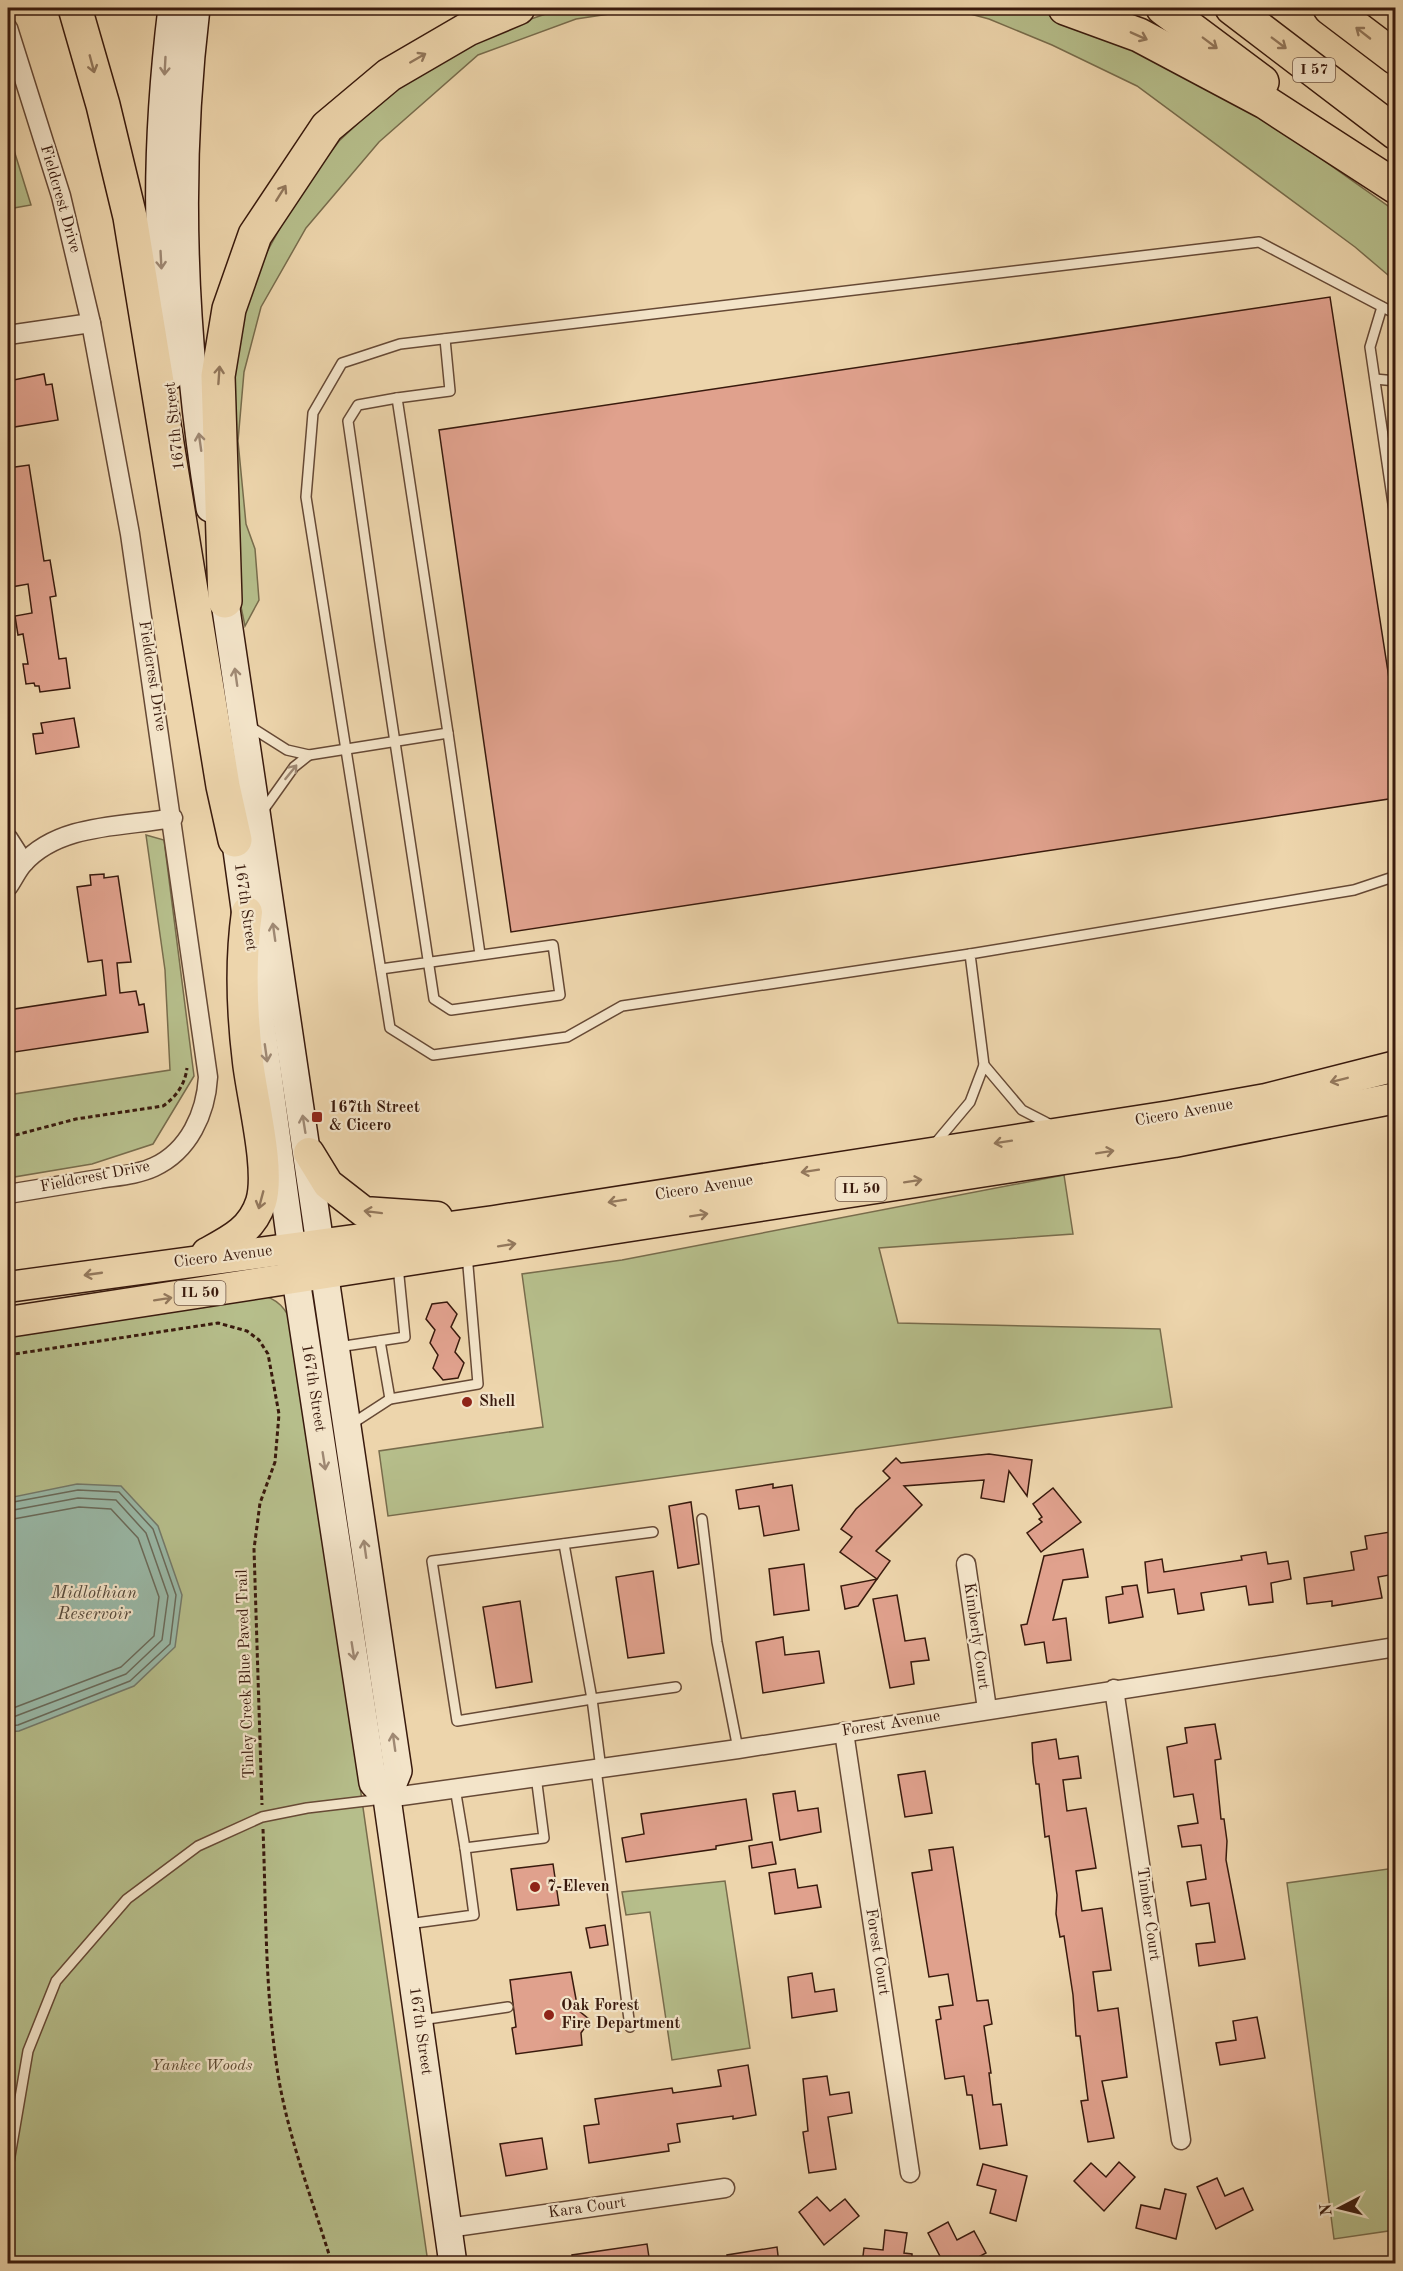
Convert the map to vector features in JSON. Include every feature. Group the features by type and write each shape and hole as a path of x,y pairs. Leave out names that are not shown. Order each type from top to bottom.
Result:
{"highway":[{"path":"75,8 103,105 130,216 223,786 246,830"},
{"path":"225,601 218,376 229,309 255,235 327,127 389,75 468,29 518,8"},
{"path":"1065,8 1139,35 1265,102 1395,186"},
{"path":"1163,8 1395,186"},
{"name":"I 57","path":"1232,8 1395,133"},
{"path":"1330,8 1395,58"}],"main road":[{"name":"167th Street","path":"172,8 166,57 160,166 160,257 175,442 246,830 309,1153 306,1246"},
{"name":"167th Street","path":"196,8 190,59 184,167 185,256 199,439 243,722 247,912 306,1246 373,1783 387,1798"},
{"path":"193,1260 234,1239 248,1227 255,1216 264,1187 247,1048 242,954 247,912"},
{"name":"Cicero Avenue","path":"8,1287 193,1260 494,1221 1066,1132 1266,1099 1395,1066"},
{"name":"Cicero Avenue","path":"8,1322 1174,1142 1395,1098"},
{"path":"309,1153 328,1184 364,1212 494,1221"},
{"name":"167th Street","path":"310,1277 335,1348 398,1772 387,1798 453,2264"}],"street":[{"name":"Fieldcrest Drive","path":"8,28 61,196 91,323 130,534 207,1059 207,1096 200,1119 185,1142 153,1167 126,1175 8,1194"},
{"path":"8,334 91,323"},
{"path":"8,887 24,863 56,840 78,833 173,818"},
{"path":"8,838 24,863"},
{"name":"Kimberly Court","path":"966,1564 987,1709"},
{"name":"Forest Avenue","path":"387,1798 738,1749 1395,1647"},
{"name":"Timber Court","path":"1114,1689 1181,2140"},
{"name":"Forest Court","path":"844,1732 910,2173"},
{"name":"Kara Court","path":"448,2228 725,2188"}],"lane":[{"path":"1395,314 1259,242 400,344 342,363 312,413 306,497 390,1028 434,1055 567,1037 622,1006 970,954 1354,890 1395,876"},
{"path":"1382,307 1370,347 1395,524"},
{"path":"381,969 429,961 553,945 560,995 451,1010 434,999 429,961 394,742 348,421 358,405 450,391 444,339"},
{"path":"1375,379 1395,381"},
{"path":"397,398 480,954"},
{"path":"243,722 287,750 309,754 448,733"},
{"path":"246,830 294,767 309,754"},
{"path":"927,1153 970,1102 984,1065 970,954"},
{"path":"984,1065 1022,1110 1066,1132"},
{"path":"347,1426 390,1399 478,1384 466,1252"},
{"path":"335,1348 405,1337 398,1263"},
{"path":"380,1341 390,1399"},
{"path":"702,1519 717,1642 738,1749"},
{"path":"653,1532 432,1561 457,1721 676,1687"},
{"path":"564,1544 592,1699 598,1769 630,2027"},
{"path":"465,1848 544,1838 536,1776"},
{"path":"405,1924 474,1914 455,1788"},
{"path":"8,2197 9,2163 28,2051 56,1981 127,1899 198,1846 262,1817 307,1808 387,1798"},
{"path":"418,2020 508,2007"}],"path":[{"path":"8,1137 76,1119 164,1106 173,1099 183,1084 188,1070 186,1061"},
{"name":"Tinley Creek Blue Paved Trail","path":"8,1355 218,1323 247,1331 259,1341 268,1354 279,1414 275,1462 260,1503 255,1549 262,1817 270,1995 276,2062 283,2097 332,2264"}],"green space":[{"path":"563,8 649,8 576,19 478,55 379,142 306,228 261,307 244,372 238,441 246,524 255,549 259,600 245,626 236,583 230,346 257,270 297,197 339,141 398,86 467,41"},
{"path":"948,8 1037,10 1127,40 1230,94 1395,211 1395,281 1355,247 1137,86 1052,45 989,19"},
{"path":"8,131 31,205 8,209"},
{"path":"146,835 164,840 194,1076 153,1144 92,1164 8,1178 8,1095 170,1070 165,970"},
{"path":"1064,1175 1073,1234 879,1248 898,1323 1160,1329 1172,1407 388,1516 379,1451 543,1427 522,1274 622,1260"},
{"name":"Yankee Woods","path":"255,1293 281,1305 289,1316 295,1331 428,2263 8,2263 8,1332"},
{"path":"1395,1868 1395,2230 1334,2239 1287,1883"},
{"path":"725,1881 750,2048 672,2060 650,1912 626,1915 622,1892"}],"water":[{"name":"Midlothian Reservoir","path":"77,1484 121,1486 158,1526 182,1595 175,1647 134,1686 19,1731 8,1732 8,1498"}],"building":[{"path":"1330,297 1395,717 1395,798 511,932 439,430"},
{"path":"44,374 46,385 52,384 58,420 8,428 8,381"},
{"path":"29,465 44,561 50,560 56,596 50,597 59,659 66,658 70,688 40,692 39,686 35,686 34,683 26,684 23,664 28,664 23,634 18,635 15,616 32,613 28,584 11,587 8,563 8,538 13,537 8,500 8,468"},
{"path":"74,718 79,747 36,754 33,734 43,733 41,723"},
{"path":"104,874 104,878 118,876 131,962 117,963 120,993 136,991 139,1005 144,1004 148,1032 8,1053 8,1010 106,995 102,960 88,962 77,887 91,885 90,875"},
{"name":"Shell","path":"447,1302 457,1314 451,1327 460,1338 455,1352 464,1363 458,1378 443,1380 433,1368 438,1355 430,1343 435,1330 426,1319 432,1304"},
{"path":"989,1454 1032,1460 1027,1496 1009,1471 1004,1502 981,1498 984,1480 904,1486 922,1505 876,1551 890,1561 877,1579 840,1552 852,1537 841,1529 856,1509 890,1478 883,1471 896,1458 901,1463"},
{"path":"773,1484 773,1488 792,1485 799,1530 764,1536 759,1506 739,1509 736,1490"},
{"path":"1053,1488 1081,1522 1041,1552 1027,1533 1042,1522 1039,1519 1042,1517 1033,1504"},
{"path":"691,1502 699,1564 678,1568 669,1506"},
{"path":"1390,1532 1395,1574 1378,1577 1382,1598 1332,1606 1332,1601 1307,1604 1304,1578 1354,1570 1351,1552 1367,1549 1365,1536"},
{"path":"1083,1549 1088,1577 1063,1580 1053,1620 1066,1618 1071,1660 1047,1663 1044,1642 1025,1645 1021,1625 1027,1624 1044,1556"},
{"path":"1266,1552 1268,1564 1288,1561 1291,1579 1271,1583 1273,1602 1249,1605 1246,1586 1201,1593 1204,1610 1178,1614 1174,1589 1148,1593 1145,1562 1162,1559 1164,1572 1242,1560 1241,1556"},
{"path":"804,1564 809,1610 774,1615 769,1569"},
{"path":"653,1571 664,1653 628,1658 616,1577"},
{"path":"877,1579 858,1606 845,1609 841,1586"},
{"path":"1137,1585 1143,1617 1109,1623 1106,1597 1123,1594 1122,1587"},
{"path":"897,1595 905,1641 925,1638 929,1660 911,1662 914,1684 890,1688 873,1599"},
{"path":"520,1601 532,1682 496,1688 483,1607"},
{"path":"783,1637 785,1655 819,1651 824,1683 763,1693 756,1642"},
{"path":"1215,1724 1221,1759 1215,1760 1221,1819 1224,1819 1227,1841 1226,1860 1245,1959 1199,1966 1196,1944 1215,1942 1209,1903 1191,1906 1187,1882 1206,1879 1201,1845 1182,1847 1178,1826 1198,1823 1193,1794 1174,1797 1167,1747 1187,1743 1185,1728"},
{"path":"1056,1739 1059,1759 1078,1756 1081,1778 1063,1780 1067,1811 1086,1808 1096,1868 1076,1871 1082,1911 1102,1908 1111,1970 1093,1972 1098,2011 1118,2008 1127,2077 1102,2081 1114,2138 1088,2142 1081,2101 1088,2100 1080,2036 1076,2036 1073,1995 1064,1936 1060,1937 1056,1914 1057,1895 1049,1836 1045,1837 1039,1784 1036,1784 1033,1762 1032,1743"},
{"path":"925,1771 932,1813 905,1817 898,1775"},
{"path":"795,1791 798,1811 818,1808 821,1832 780,1840 773,1794"},
{"path":"746,1799 752,1840 716,1846 716,1849 626,1862 622,1838 644,1834 641,1814"},
{"path":"772,1842 776,1864 752,1868 749,1846"},
{"path":"953,1847 977,2001 988,2000 992,2024 984,2026 993,2105 1001,2104 1007,2145 980,2149 972,2095 967,2095 964,2076 945,2079 936,2020 941,2019 939,2007 953,2005 948,1974 929,1977 912,1873 932,1870 929,1850"},
{"name":"7-Eleven","path":"553,1864 559,1905 517,1910 511,1869"},
{"path":"795,1869 798,1888 817,1885 821,1907 775,1914 769,1873"},
{"path":"605,1925 608,1945 590,1948 586,1928"},
{"name":"Oak Forest Fire Department","path":"571,1972 578,2010 590,2020 581,2033 582,2045 516,2054 512,2028 516,2027 510,1980"},
{"path":"812,1973 815,1992 834,1989 837,2011 792,2018 788,1977"},
{"path":"1257,2017 1265,2058 1220,2065 1216,2043 1236,2040 1233,2021"},
{"path":"748,2065 756,2115 677,2124 680,2142 668,2144 669,2151 589,2163 584,2126 599,2124 595,2099 672,2088 673,2093 721,2086 718,2070"},
{"path":"827,2076 830,2095 849,2092 852,2113 828,2117 836,2169 809,2173 803,2132 808,2131 803,2079"},
{"path":"542,2138 547,2169 506,2176 500,2144"},
{"path":"1119,2162 1135,2177 1104,2211 1074,2181 1091,2163 1106,2177"},
{"path":"983,2164 1027,2176 1016,2221 990,2213 996,2190 977,2185"},
{"path":"1217,2178 1225,2196 1243,2188 1253,2210 1216,2229 1197,2187"},
{"path":"1165,2189 1186,2194 1176,2239 1136,2228 1141,2205 1160,2209"},
{"path":"817,2197 830,2211 845,2199 859,2216 824,2245 799,2212"},
{"path":"948,2222 957,2240 974,2231 986,2253 966,2264 944,2264 928,2233"},
{"path":"885,2230 907,2233 904,2253 912,2254 912,2264 862,2264 864,2248 883,2250"},
{"path":"647,2244 650,2264 573,2264 572,2255"},
{"path":"777,2247 779,2264 728,2264 727,2255"}],"place":[{"name":"167th Street & Cicero","path":"317,1117"},
{"name":"Shell","path":"467,1402"},
{"name":"7-Eleven","path":"535,1887"},
{"name":"Oak Forest Fire Department","path":"549,2015"}]}
